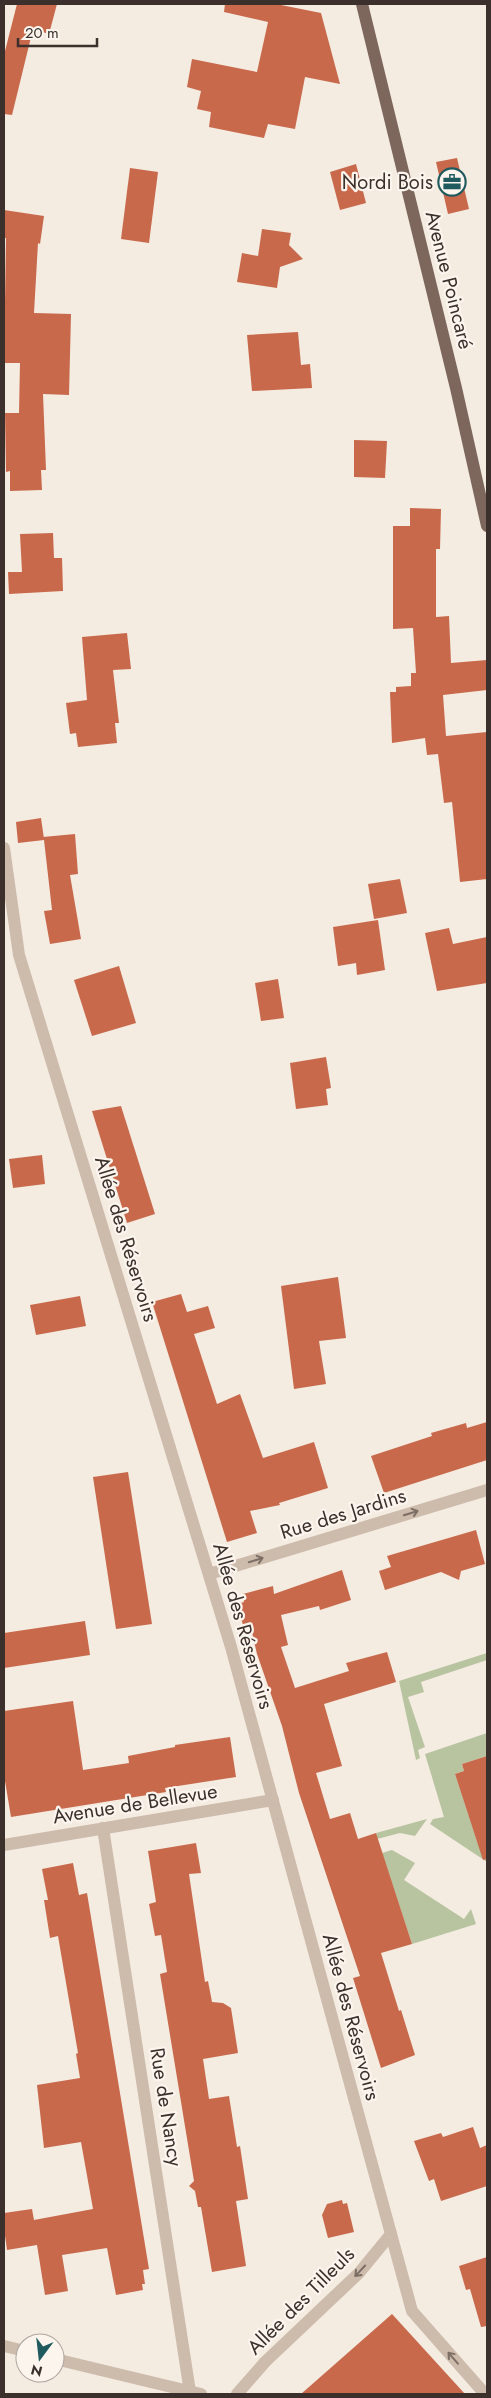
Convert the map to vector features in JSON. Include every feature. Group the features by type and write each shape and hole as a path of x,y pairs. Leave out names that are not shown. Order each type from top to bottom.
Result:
{"main road":[{"name":"Avenue Poincaré","path":"362,4 487,526"}],"street":[{"name":"Allée des Réservoirs","path":"4,848 19,955 209,1574 273,1800 412,2311 485,2394"},
{"name":"Rue des Jardins","path":"209,1574 487,1490"},
{"name":"Avenue de Bellevue","path":"4,1844 273,1800"},
{"name":"Rue de Nancy","path":"103,1828 196,2393"},
{"name":"Allée des Tilleuls","path":"237,2394 265,2362 360,2273 391,2234"},
{"path":"65,2360 196,2393"}],"green space":[{"path":"487,1653 487,1660 421,1682 424,1692 408,1697 425,1747 418,1750 420,1758 416,1760 399,1681"},
{"path":"487,1733 487,1756 462,1764 464,1771 455,1774 477,1841 487,1838 487,1862 430,1824 433,1819 444,1817 425,1754"},
{"path":"427,1819 415,1836 400,1833 377,1839 376,1833"},
{"path":"392,1850 415,1863 404,1880 464,1919 471,1909 476,1924 412,1944 382,1853"}],"building":[{"path":"17,4 57,4 49,34 33,29 12,115 4,114 4,55"},
{"path":"225,4 276,4 321,13 340,84 305,77 295,129 268,124 264,138 209,127 211,112 197,109 201,91 187,87 192,59 257,72 268,22 224,12"},
{"name":"Nordi Bois","path":"457,158 469,209 448,214 436,162"},
{"path":"356,164 366,203 340,210 330,172"},
{"path":"130,168 158,172 149,243 121,239"},
{"path":"4,210 44,216 40,244 38,243 34,313 71,314 69,395 43,394 46,470 41,470 42,490 10,491 10,471 6,472 5,413 19,413 20,363 4,363 6,238 4,238"},
{"path":"262,229 291,233 289,245 303,259 280,267 277,288 237,282 242,253 258,256"},
{"path":"298,332 301,365 310,364 312,388 252,391 247,335"},
{"path":"354,440 387,441 385,478 354,477"},
{"path":"410,508 441,509 440,549 436,549 436,617 449,616 451,663 487,660 487,690 443,695 446,736 487,732 487,879 460,882 452,802 444,803 438,754 427,755 425,738 392,743 390,692 396,692 396,687 411,686 411,673 416,673 413,628 393,629 393,526 410,526"},
{"path":"53,533 54,558 62,558 63,591 9,594 8,572 22,572 20,534"},
{"path":"127,633 131,669 113,670 119,723 115,723 117,743 78,747 76,733 70,734 66,703 87,700 82,637"},
{"path":"41,818 44,837 75,834 78,874 70,875 81,939 50,944 44,911 52,910 44,840 18,843 16,822"},
{"path":"400,879 407,913 374,919 368,884"},
{"path":"378,920 385,970 357,975 356,963 338,966 333,927"},
{"path":"449,928 453,944 487,937 487,983 437,991 425,933"},
{"path":"119,966 136,1023 92,1036 74,980"},
{"path":"278,979 284,1018 261,1021 255,983"},
{"path":"326,1057 331,1088 326,1089 328,1105 296,1109 290,1063"},
{"path":"121,1106 155,1214 127,1223 92,1111"},
{"path":"42,1155 45,1184 13,1188 9,1159"},
{"path":"338,1277 346,1338 319,1341 326,1384 294,1389 281,1286"},
{"path":"181,1294 187,1312 208,1306 215,1328 194,1334 217,1404 240,1394 263,1458 314,1442 328,1488 279,1503 280,1505 250,1511 257,1533 227,1542 152,1302"},
{"path":"80,1296 86,1326 36,1335 30,1305"},
{"path":"487,1422 487,1460 384,1493 371,1456 432,1436 431,1433 466,1423 467,1428"},
{"path":"128,1472 152,1624 116,1629 93,1477"},
{"path":"476,1530 485,1564 461,1571 459,1580 441,1572 385,1590 379,1571 391,1567 387,1556"},
{"path":"342,1570 351,1600 320,1610 319,1606 281,1615 288,1645 281,1647 295,1688 349,1671 346,1663 387,1652 396,1682 324,1704 342,1766 316,1773 330,1819 350,1813 358,1839 376,1833 412,1944 381,1953 415,2055 381,2068 353,1978 360,1976 299,1793 282,1726 257,1654 250,1624 243,1625 237,1604 244,1602 243,1594 273,1586 274,1594"},
{"path":"85,1621 90,1655 4,1668 4,1633"},
{"path":"73,1701 83,1770 129,1763 128,1756 175,1747 175,1745 230,1737 236,1777 165,1788 166,1792 11,1817 4,1781 4,1711"},
{"path":"487,1756 487,1859 483,1860 455,1774 464,1771 462,1764"},
{"path":"196,1843 201,1873 189,1874 205,1982 208,1981 212,2002 223,2003 231,2008 238,2053 203,2059 209,2099 229,2096 237,2147 240,2146 248,2199 236,2201 246,2266 212,2272 201,2207 198,2207 195,2191 189,2186 194,2181 160,1974 167,1972 161,1935 155,1936 149,1904 156,1902 148,1851"},
{"path":"73,1863 79,1895 87,1893 149,2269 143,2270 145,2284 142,2284 143,2290 116,2295 107,2248 62,2255 68,2291 45,2295 37,2245 7,2250 4,2228 4,2213 32,2209 34,2220 93,2209 81,2142 44,2148 37,2085 80,2078 76,2054 78,2053 58,1936 50,1938 44,1900 48,1900 42,1869"},
{"path":"473,2127 480,2148 487,2145 487,2186 441,2201 434,2179 429,2181 414,2141 441,2133 443,2137"},
{"path":"342,2200 343,2204 347,2203 354,2232 328,2238 322,2215 327,2204"},
{"path":"487,2257 487,2326 481,2327 470,2289 466,2290 459,2266"},
{"path":"392,2314 465,2394 301,2394"}],"place":[{"name":"Nordi Bois","path":"452,182"}]}
